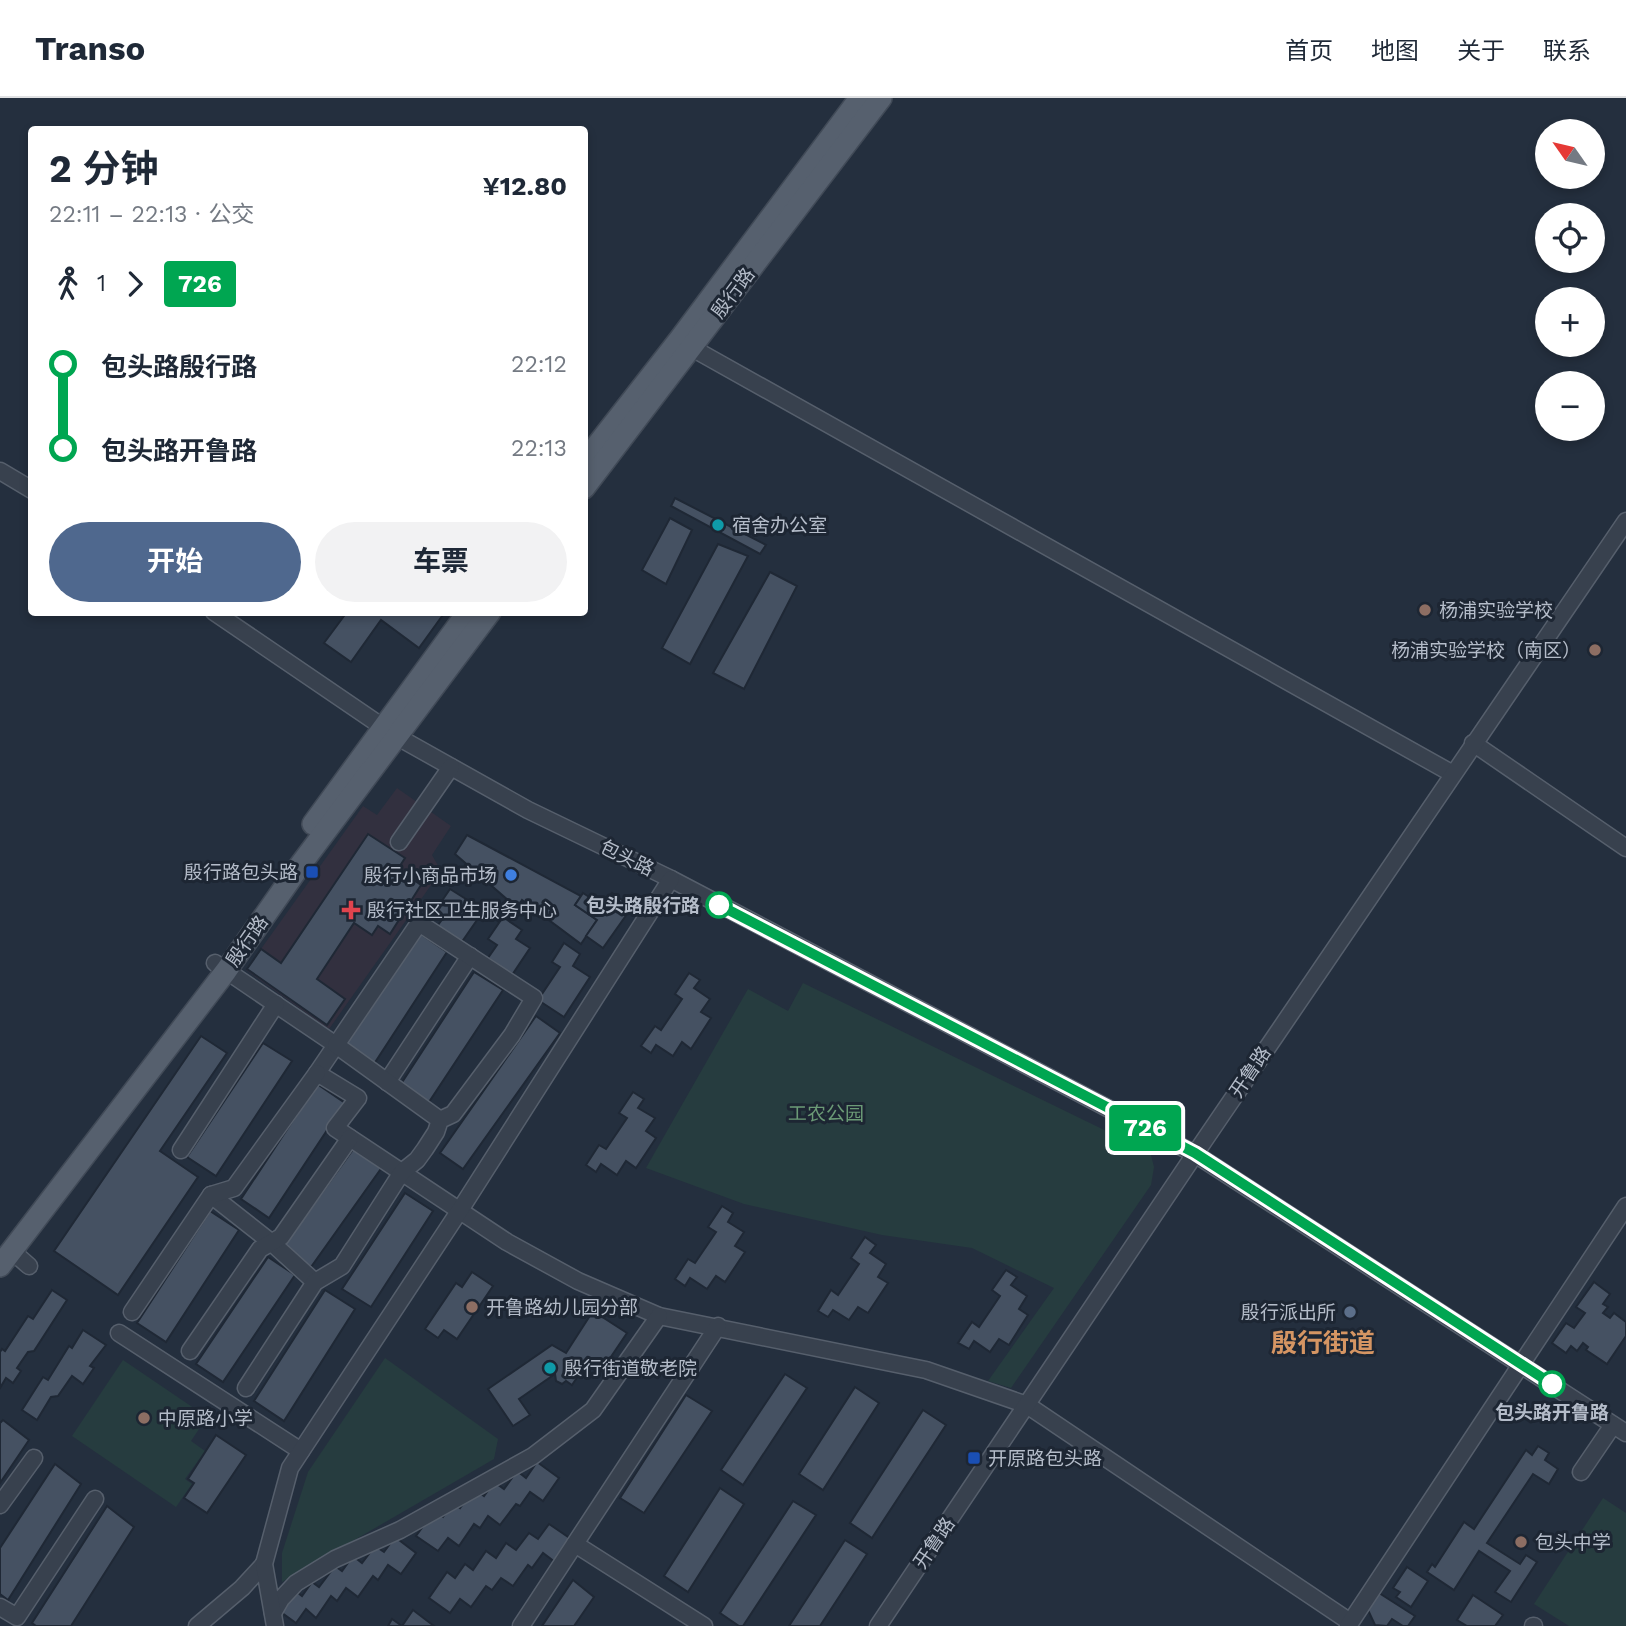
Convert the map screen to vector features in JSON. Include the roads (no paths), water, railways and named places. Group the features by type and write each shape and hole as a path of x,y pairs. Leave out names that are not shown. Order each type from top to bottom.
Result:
{"main road":[{"name":"殷行路","path":"588,482 860,98"},
{"name":"殷行路","path":"588,457 686,344 881,98"},
{"name":"殷行路","path":"220,967 248,952 465,616"},
{"name":"殷行路","path":"4,1254 220,967 390,731 487,616"}],"street":[{"path":"686,344 1453,774"},
{"path":"0,471 28,488"},
{"name":"开鲁路","path":"882,1624 1195,1153 1626,521"},
{"name":"包头路","path":"220,616 390,731 528,810 671,879 1195,1153 1595,1412 1622,1426"},
{"path":"1473,743 1626,848"},
{"path":"399,842 451,767"},
{"path":"274,1620 264,1564 290,1468 460,1210 671,879"},
{"path":"132,1312 211,1195 234,1188 317,1073 419,923 534,998 512,1035 453,1114 440,1120 436,1132 417,1160 402,1172 342,1266 315,1282 246,1388"},
{"path":"387,1082 470,956"},
{"path":"220,967 336,1045 440,1120"},
{"path":"181,1150 276,1004"},
{"path":"317,1073 358,1098 335,1128 507,1242 578,1281 659,1316 926,1370 1027,1405 1349,1624 1626,1206"},
{"path":"190,1350 260,1249 281,1237 350,1138"},
{"path":"211,1195 272,1242 315,1282"},
{"path":"4,1254 29,1266"},
{"path":"274,1620 289,1591 306,1577 335,1559 400,1530 533,1455 593,1410 659,1316"},
{"path":"521,1626 718,1326"},
{"path":"120,1333 301,1451"},
{"path":"1581,1472 1622,1426"},
{"path":"0,1505 34,1458"},
{"path":"0,1607 20,1623 95,1499"},
{"path":"575,1544 705,1626"},
{"path":"197,1626 242,1588 264,1564"}],"place":[{"name":"宿舍办公室","path":"718,525"},
{"name":"杨浦实验学校","path":"1425,610"},
{"name":"杨浦实验学校（南区）","path":"1595,650"},
{"name":"殷行路包头路","path":"312,872"},
{"name":"殷行小商品市场","path":"511,875"},
{"name":"包头路殷行路","path":"719,905"},
{"name":"殷行社区卫生服务中心","path":"351,910"},
{"name":"开鲁路幼儿园分部","path":"472,1307"},
{"name":"殷行派出所","path":"1350,1312"},
{"name":"殷行街道敬老院","path":"550,1368"},
{"name":"包头路开鲁路","path":"1552,1384"},
{"name":"中原路小学","path":"144,1418"},
{"name":"开原路包头路","path":"974,1458"},
{"name":"包头中学","path":"1521,1542"}],"district":[{"name":"殷行街道","path":"1323,1343"}],"park label":[{"name":"工农公园","path":"826,1113"}]}
